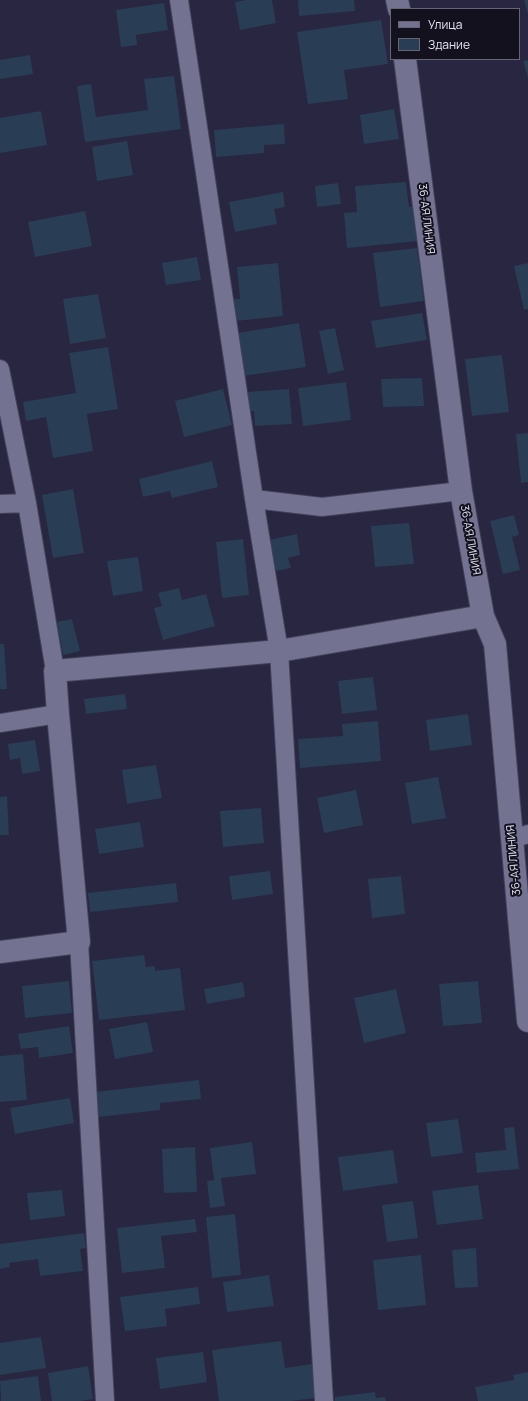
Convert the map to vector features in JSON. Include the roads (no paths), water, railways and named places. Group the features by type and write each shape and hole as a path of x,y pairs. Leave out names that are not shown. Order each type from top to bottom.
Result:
{"street":[{"path":"179,0 254,500 279,651 324,1401"},
{"name":"36-АЯ ЛИНИЯ","path":"405,60 461,490 484,616 495,644 520,836 528,1021"},
{"path":"0,369 27,503 55,670 79,942 105,1401"},
{"path":"254,500 322,506 461,490"},
{"path":"0,504 27,503"},
{"path":"55,670 279,651 484,616"},
{"path":"0,722 58,714"},
{"path":"0,952 79,942"}]}
